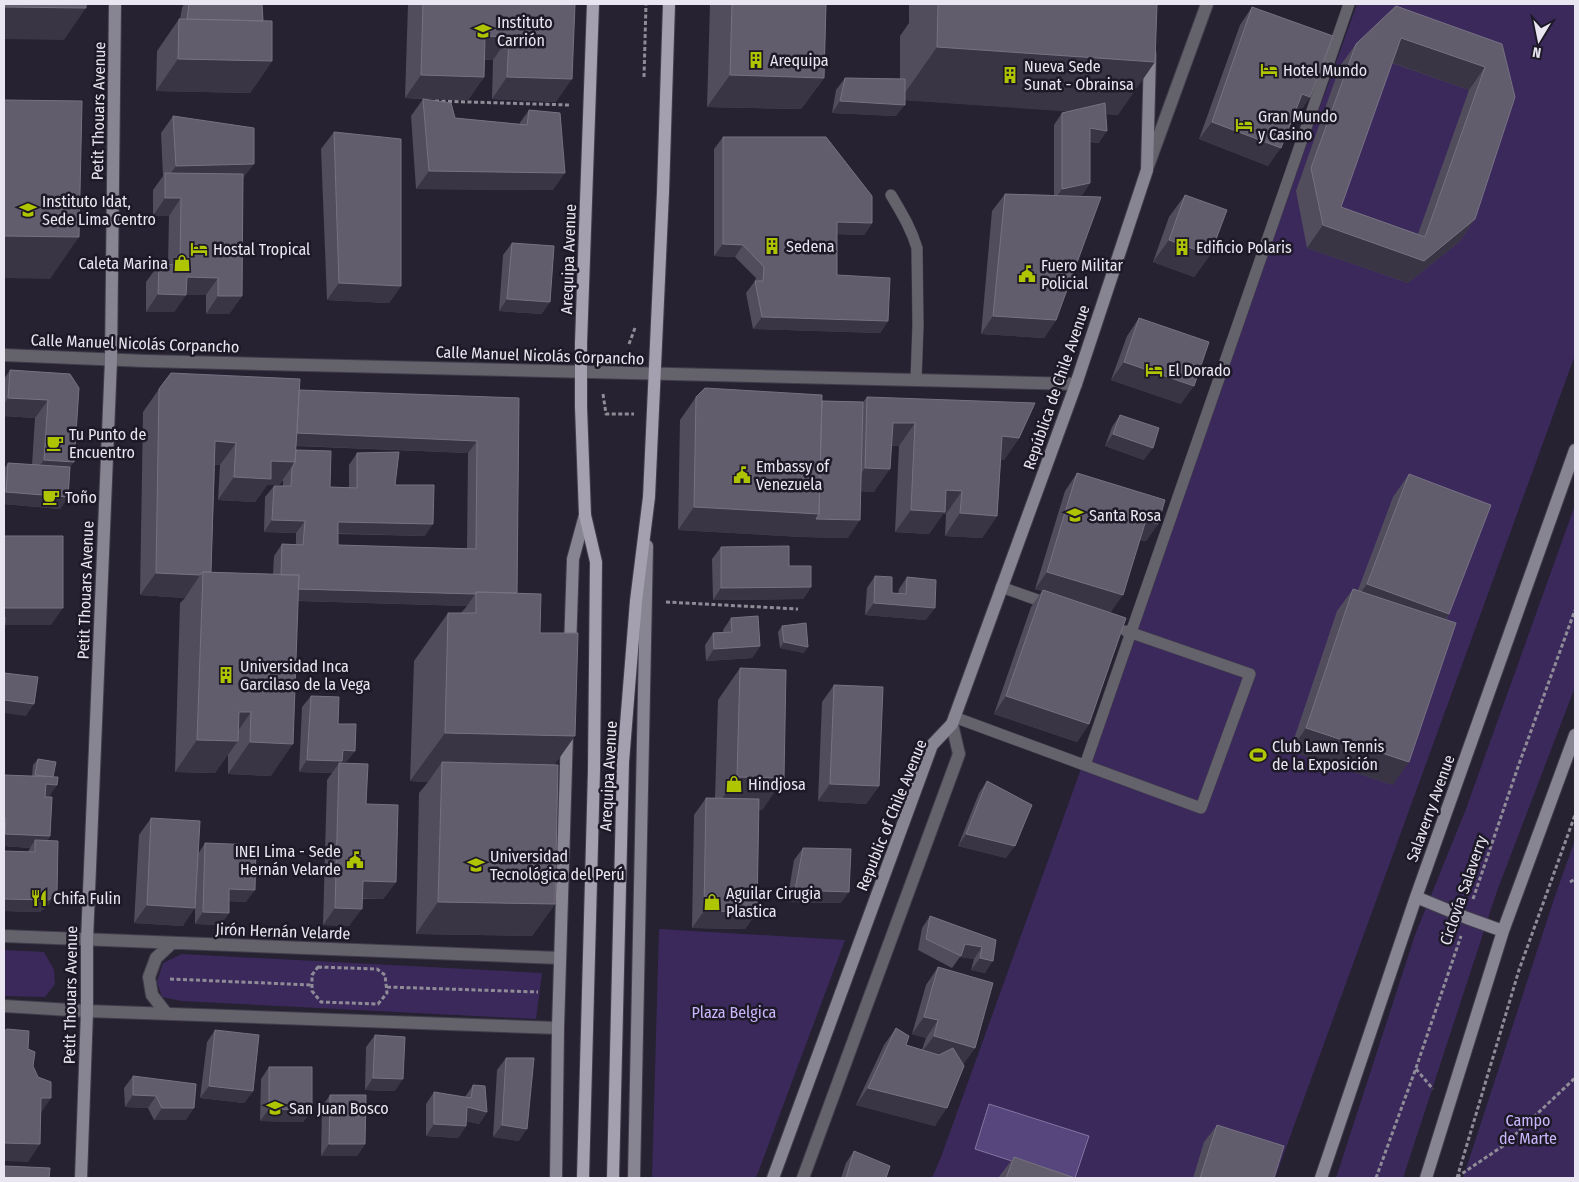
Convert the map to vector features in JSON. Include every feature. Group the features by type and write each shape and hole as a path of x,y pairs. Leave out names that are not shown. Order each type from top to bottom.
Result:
{"main road":[{"name":"Petit Thouars Avenue","path":"81,1178 87,1011 86,940 111,360 115,4"},
{"name":"Arequipa Avenue","path":"583,1178 594,770 596,562 585,515 581,372 593,4"},
{"name":"Arequipa Avenue","path":"634,1178 649,497 669,4"},
{"path":"1147,170 1150,43"},
{"name":"República de Chile Avenue","path":"953,720 1076,384 1147,170"},
{"name":"Salaverry Avenue","path":"1321,1178 1416,897 1575,450"},
{"name":"Arequipa Avenue","path":"613,1178 623,762 636,601 649,497"},
{"name":"Arequipa Avenue","path":"569,664 573,559 585,515"},
{"name":"Republic of Chile Avenue","path":"773,1178 932,745 953,720"},
{"path":"556,1178 558,1028 567,723"},
{"path":"1426,1178 1504,931 1575,736"},
{"path":"1416,897 1504,931"}],"street":[{"name":"República de Chile Avenue","path":"1147,170 1207,4"},
{"name":"Calle Manuel Nicolás Corpancho","path":"4,355 111,360 1076,384"},
{"path":"803,1178 959,754 953,720"},
{"name":"Jirón Hernán Velarde","path":"4,936 560,958"},
{"path":"166,1014 152,995 149,978 156,958 172,943"},
{"path":"4,1006 87,1011 558,1028"}],"lane":[{"path":"1085,765 1349,4"},
{"path":"891,195 914,236 916,248 918,325 916,380"},
{"path":"1001,587 1056,606"},
{"path":"953,720 1085,765 1201,808 1250,674 1116,627"}],"path":[{"path":"427,101 590,105"},
{"path":"646,601 798,609"},
{"name":"Ciclovía Salaverry","path":"1376,1178 1416,1068 1519,764 1575,610"},
{"path":"1457,1178 1520,970 1575,815"},
{"path":"1570,882 1575,879"},
{"path":"318,967 377,969 385,975 387,993 378,1004 320,1002 312,991 312,985 312,975 318,967"},
{"path":"149,978 312,985"},
{"path":"386,987 559,992"},
{"path":"1457,1178 1503,1146 1575,1078"}],"green space":[{"name":"Club Lawn Tennis de la Exposición","path":"1357,4 1575,4 1575,355 1275,1178 932,1178 941,1157"},
{"path":"1575,505 1575,687 1497,891 1403,1178 1336,1178 1415,935 1466,809"},
{"name":"Campo de Marte","path":"1575,840 1575,1178 1463,1178 1555,896"},
{"name":"Plaza Belgica","path":"659,929 845,940 756,1178 652,1178"},
{"path":"4,950 44,952 54,970 55,984 45,997 4,996"},
{"path":"182,954 542,973 536,1019 181,1001 162,997 157,982 163,963"}],"shaded area":[{"path":"989,1104 1089,1136 1075,1178 1064,1178 975,1149"}],"building":[{"path":"4,4 86,4 86,8 4,7"},
{"path":"189,4 262,4 263,21 187,19"},
{"name":"Instituto Carrión","path":"423,4 575,4 572,79 507,77 509,37 485,36 484,77 421,75"},
{"path":"732,4 826,4 824,78 730,75"},
{"path":"938,4 1157,4 1155,62 937,47"},
{"path":"1396,6 1502,44 1515,97 1475,219 1424,261 1323,225 1311,168 1356,44","holes":["1401,38 1485,67 1425,237 1341,207"]},
{"path":"1252,7 1333,36 1310,97 1302,94 1281,148 1212,122"},
{"path":"179,19 272,21 272,61 178,59"},
{"path":"845,78 905,79 905,105 840,101"},
{"path":"423,99 451,103 455,118 527,125 529,110 560,113 565,173 429,171"},
{"path":"4,100 82,101 79,237 4,236"},
{"path":"1105,103 1107,131 1090,128 1090,183 1062,189 1062,113"},
{"path":"173,116 254,128 254,164 176,166"},
{"path":"334,132 401,139 401,286 339,283"},
{"name":"Sedena","path":"723,137 826,137 872,196 872,223 837,222 837,275 890,278 888,321 762,317 755,281 763,281 764,267 743,245 723,244"},
{"name":"Hostal Tropical","path":"165,173 243,174 242,296 218,296 218,278 187,277 186,295 158,294 159,264 180,265 181,198 165,198"},
{"name":"Fuero Militar Policial","path":"1005,194 1101,197 1056,320 993,316"},
{"path":"1185,195 1227,210 1210,255 1169,240"},
{"path":"512,243 554,246 550,302 507,299"},
{"path":"1139,318 1209,342 1194,386 1124,362"},
{"path":"10,370 70,374 79,388 74,462 44,460 48,400 8,398"},
{"path":"171,373 300,379 295,462 271,461 271,479 234,477 236,443 215,441 211,572 203,572 200,575 156,573 159,389"},
{"name":"Embassy of Venezuela","path":"705,388 822,395 819,514 694,507 696,397"},
{"path":"299,390 519,398 517,593 476,592 475,594 298,589 299,575 281,575 282,544 303,545 305,521 272,520 274,486 291,486 296,450 331,451 330,487 357,488 357,453 399,452 395,485 434,485 433,524 338,522 338,545 476,549 477,441 297,433"},
{"path":"867,397 1035,403 1019,438 1002,436 997,516 960,513 962,491 946,490 945,512 911,510 915,423 893,423 890,469 865,468"},
{"path":"822,401 863,402 860,520 816,519 819,514"},
{"path":"1120,415 1159,428 1153,448 1113,434"},
{"path":"8,463 70,467 68,497 6,492"},
{"path":"1077,473 1165,500 1158,524 1146,520 1123,595 1047,572"},
{"path":"1409,474 1491,505 1449,614 1367,584"},
{"path":"4,536 63,536 63,608 4,608"},
{"path":"789,546 789,566 811,566 811,587 721,588 721,547"},
{"name":"Universidad Inca Garcilaso de la Vega","path":"203,572 299,575 293,744 250,742 251,712 239,712 238,741 197,740"},
{"path":"875,576 892,577 892,593 906,594 907,577 936,580 935,608 874,603"},
{"path":"1353,589 1456,623 1409,762 1306,728"},
{"path":"1043,590 1126,618 1089,724 1006,696"},
{"path":"476,592 541,594 540,633 578,633 575,736 445,733 448,613 476,613"},
{"path":"758,616 760,646 714,649 713,633 732,632 731,618"},
{"path":"806,623 808,647 784,642 782,626"},
{"path":"740,668 786,670 784,778 737,777"},
{"path":"4,673 38,677 34,704 4,700"},
{"path":"834,685 883,687 879,786 830,784"},
{"path":"311,696 339,697 338,724 356,724 355,751 343,750 342,761 307,760"},
{"path":"38,759 56,762 53,777 35,775"},
{"name":"Universidad Tecnológica del Perú","path":"442,762 558,765 555,904 438,902"},
{"name":"INEI Lima - Sede Hernán Velarde","path":"339,763 368,764 366,804 398,805 396,882 363,881 362,909 335,908"},
{"path":"4,775 58,777 57,785 46,784 45,797 52,797 50,836 5,834"},
{"path":"987,781 1032,805 1015,846 966,834"},
{"path":"706,798 759,799 757,912 704,911"},
{"path":"151,818 200,821 195,908 147,905"},
{"path":"35,840 58,841 57,892 49,900 4,899 4,851 35,852"},
{"path":"205,843 256,845 255,890 229,889 229,913 203,912"},
{"path":"803,848 851,849 849,892 795,890"},
{"path":"930,916 996,940 993,961 980,958 982,947 965,944 961,956 926,939"},
{"path":"938,967 993,983 975,1048 934,1036 938,1020 924,1017"},
{"path":"896,1028 909,1036 906,1045 939,1055 953,1048 964,1066 947,1108 868,1088"},
{"path":"7,1029 29,1031 28,1049 35,1052 33,1066 38,1077 51,1082 51,1098 41,1098 40,1144 4,1143 4,1031"},
{"path":"215,1030 259,1035 253,1091 209,1086"},
{"path":"375,1035 405,1037 403,1079 373,1078"},
{"path":"506,1058 534,1058 527,1129 502,1125"},
{"path":"269,1067 312,1067 312,1110 269,1109"},
{"path":"133,1076 196,1084 194,1108 162,1108 156,1096 133,1095"},
{"path":"473,1085 485,1086 487,1112 467,1107 466,1126 434,1124 434,1092 471,1098"},
{"path":"330,1095 366,1095 365,1144 329,1144"},
{"path":"1217,1125 1284,1146 1274,1178 1200,1178"},
{"path":"854,1151 890,1166 886,1178 846,1178"},
{"path":"1014,1157 1075,1178 1006,1178"},
{"path":"4,1166 50,1168 49,1178 4,1178"}],"place":[{"name":"Instituto Carrión","path":"483,31"},
{"name":"Arequipa","path":"756,60"},
{"name":"Hotel Mundo","path":"1269,70"},
{"name":"Nueva Sede Sunat - Obrainsa","path":"1010,75"},
{"name":"Gran Mundo y Casino","path":"1244,125"},
{"name":"Instituto Idat, Sede Lima Centro","path":"28,210"},
{"name":"Sedena","path":"772,246"},
{"name":"Edificio Polaris","path":"1182,247"},
{"name":"Hostal Tropical","path":"199,249"},
{"name":"Caleta Marina","path":"182,263"},
{"name":"Fuero Militar Policial","path":"1027,274"},
{"name":"El Dorado","path":"1154,370"},
{"name":"Tu Punto de Encuentro","path":"55,443"},
{"name":"Embassy of Venezuela","path":"742,475"},
{"name":"Toño","path":"51,497"},
{"name":"Santa Rosa","path":"1075,515"},
{"name":"Universidad Inca Garcilaso de la Vega","path":"226,675"},
{"name":"Club Lawn Tennis de la Exposición","path":"1258,755"},
{"name":"Hindjosa","path":"734,784"},
{"name":"INEI Lima - Sede Hernán Velarde","path":"355,860"},
{"name":"Universidad Tecnológica del Perú","path":"476,865"},
{"name":"Chifa Fulin","path":"39,898"},
{"name":"Aguilar Cirugia Plastica","path":"712,902"},
{"name":"San Juan Bosco","path":"275,1108"}]}
